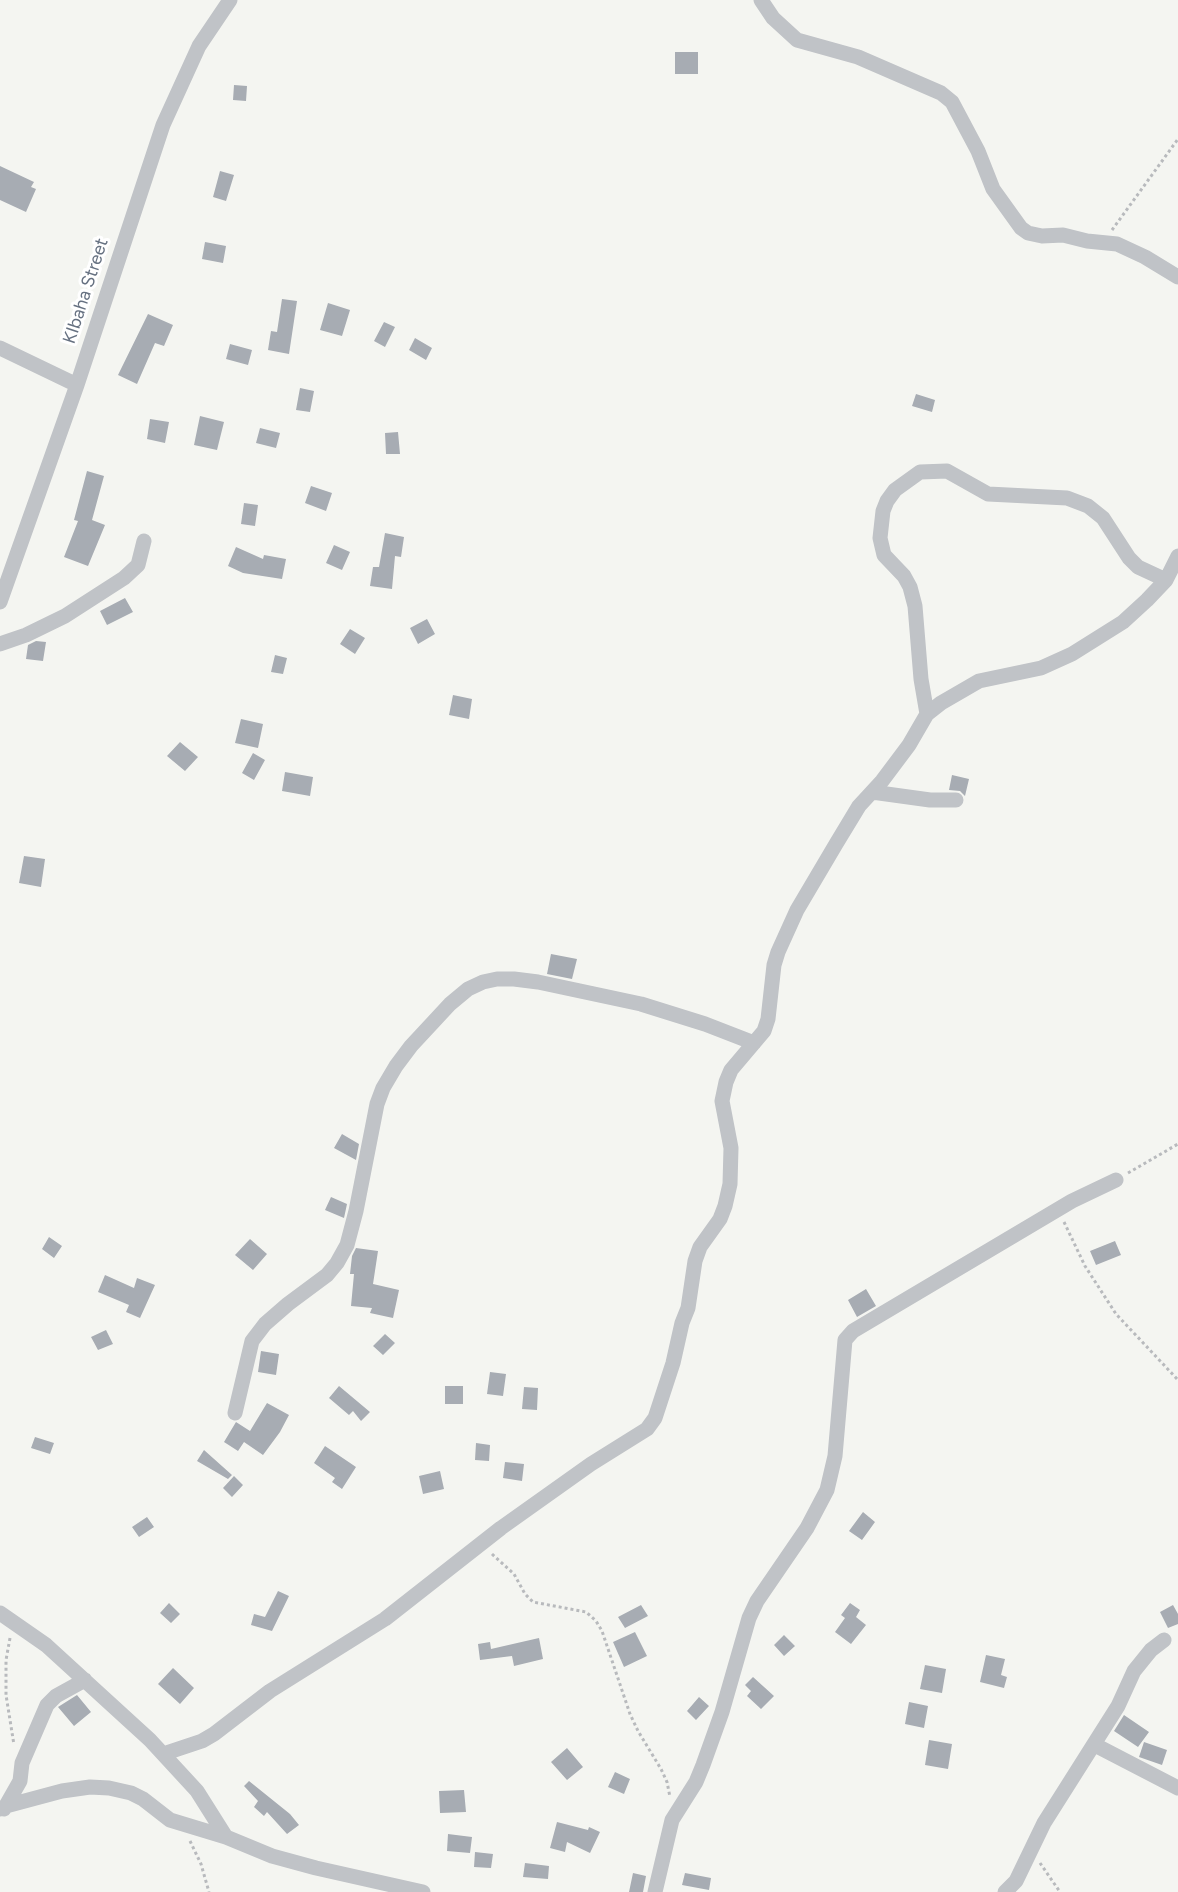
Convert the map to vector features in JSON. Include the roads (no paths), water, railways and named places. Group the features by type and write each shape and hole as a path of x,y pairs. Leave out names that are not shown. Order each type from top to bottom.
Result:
{"street":[{"name":"KIbaha Street","path":"0,602 77,385 163,124 199,46 230,0"},
{"path":"761,0 773,18 797,39 858,57 941,93 952,102 978,151 993,189 1021,228 1028,233 1042,236 1063,235 1087,241 1117,244 1178,277"},
{"path":"0,348 77,385"},
{"path":"927,714 921,679 915,606 910,587 904,576 884,555 879,538 887,501 895,490 920,472 947,471 987,494 1067,498 1088,506 1103,518 1138,567 1166,580"},
{"path":"0,644 26,635 65,616 124,578 138,565 144,541"},
{"path":"163,1754 202,1741 214,1734 270,1691 385,1619 501,1528 591,1464 648,1429 655,1418 688,1308 695,1261 700,1247 713,1230 726,1206 730,1184 731,1148 722,1101 726,1082 731,1070 764,1031 768,1020 774,965 790,926 859,806 904,752 927,714 979,681 1041,668 1072,654 1123,622 1166,580 1178,556"},
{"path":"872,792 930,800 956,800"},
{"path":"235,1413 252,1341 272,1317 327,1275 337,1263 346,1245 358,1201 377,1104 383,1088 411,1046 450,1004 468,989 483,981 497,979 538,982 641,1004 697,1021 754,1043"},
{"path":"655,1892 672,1820 696,1782 703,1765 722,1712 748,1618 807,1528 827,1490 835,1456 845,1340 853,1331 1058,1210 1116,1180"},
{"path":"6,1617 46,1645 123,1713 196,1791 225,1837"},
{"path":"1005,1892 1016,1881 1055,1805 1118,1706 1134,1671 1151,1650 1164,1640"},
{"path":"2,1810 16,1790 30,1742 47,1705 56,1696 85,1680"},
{"path":"1095,1745 1178,1788"},
{"path":"2,1810 62,1791 90,1787 109,1788 131,1793 143,1799 167,1819 225,1837 283,1859 423,1892"}]}
